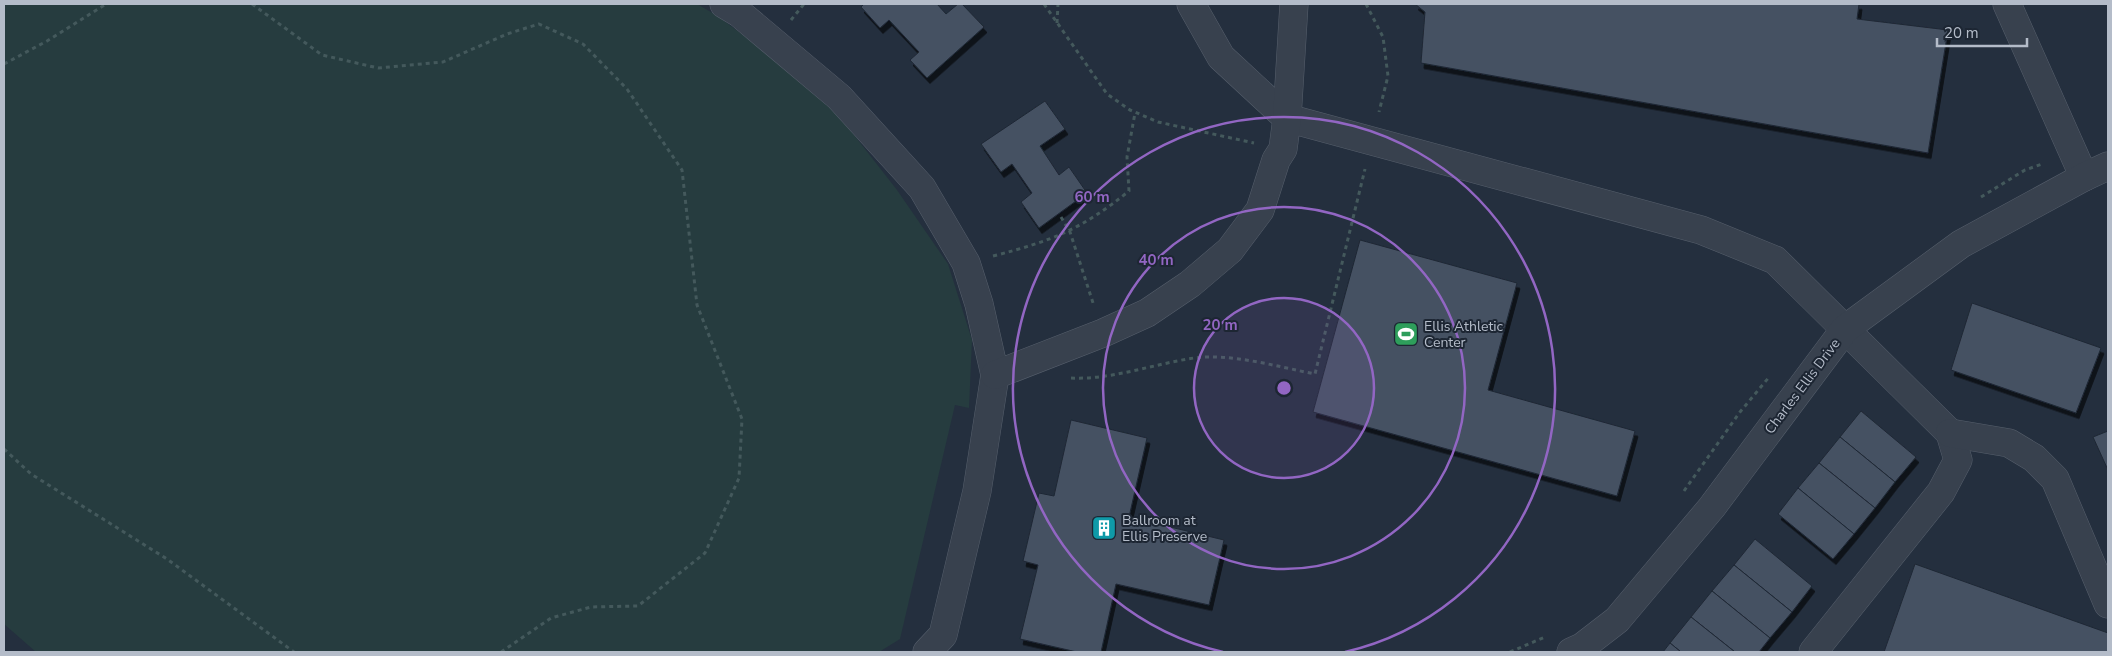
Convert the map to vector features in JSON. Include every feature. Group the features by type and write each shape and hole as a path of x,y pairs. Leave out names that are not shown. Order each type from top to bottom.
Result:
{"street":[{"path":"724,4 739,14 839,97 922,188 966,263 979,304 995,375 977,491 943,635 927,652"},
{"path":"1191,4 1221,57 1287,118 1701,230 1775,260 1950,433 1958,460 1941,492 1813,652"},
{"path":"995,375 1103,333 1147,313 1190,284 1230,250 1260,210 1276,160 1283,149 1287,118 1294,4"},
{"path":"2007,4 2096,174"},
{"name":"Charles Ellis Drive","path":"1579,651 1617,620 1712,508 1845,329 1961,244 2108,166"},
{"path":"1950,433 2009,442 2034,458 2055,479 2108,604"}],"path":[{"path":"4,64 47,41 106,4"},
{"path":"252,4 322,55 378,68 442,62 507,34 539,24 583,44 627,89 682,170 697,306 742,419 739,478 705,552 638,606 591,607 552,618 500,652"},
{"path":"1044,4 1107,94 1135,113 1158,122 1283,149"},
{"path":"1057,24 1058,4"},
{"path":"1062,378 1091,379 1196,358 1241,359 1315,374 1388,76 1383,37 1366,4"},
{"path":"966,263 1035,246 1070,232 1101,214 1129,191 1127,157 1135,113"},
{"path":"1061,217 1070,232 1103,333"},
{"path":"4,449 32,474 166,559 294,652"}],"green space":[{"path":"4,4 697,4 716,15 774,58 840,117 897,190 948,264 972,340 969,408 955,405 900,639 879,652 36,652 4,624"}],"building":[{"path":"864,4 937,4 946,14 958,4 962,4 984,27 927,78 910,60 919,52 889,20 880,28 861,7"},
{"path":"1415,4 1859,4 1857,19 1948,30 1928,153 1421,63 1425,12"},
{"path":"1045,101 1065,129 1040,146 1059,175 1069,167 1087,193 1039,228 1021,202 1032,193 1012,164 1001,172 981,144"},
{"path":"1360,240 1517,283 1488,390 1635,431 1617,496 1313,412"},
{"path":"1972,303 2101,348 2076,413 1951,370"},
{"path":"1861,411 1916,457 1895,482 1840,437"},
{"name":"Ballroom at Ellis Preserve","path":"1071,420 1147,438 1129,517 1224,540 1209,605 1116,584 1101,652 1077,652 1020,639 1038,565 1023,561 1039,493 1054,496"},
{"path":"2108,431 2108,470 2093,437"},
{"path":"1840,437 1895,482 1875,508 1819,463"},
{"path":"1819,463 1875,508 1854,534 1798,488"},
{"path":"1798,488 1854,534 1833,559 1778,514"},
{"path":"1755,539 1812,586 1792,612 1734,565"},
{"path":"1915,564 2108,633 2108,652 1884,652"},
{"path":"1734,565 1792,612 1770,638 1712,591"},
{"path":"1712,591 1770,638 1759,652 1735,652 1691,617"},
{"path":"1691,617 1735,652 1681,652 1670,643"},
{"path":"1670,643 1681,652 1663,652"}],"place":[{"name":"Ellis Athletic Center","path":"1406,334"},
{"name":"Ballroom at Ellis Preserve","path":"1104,528"}]}
